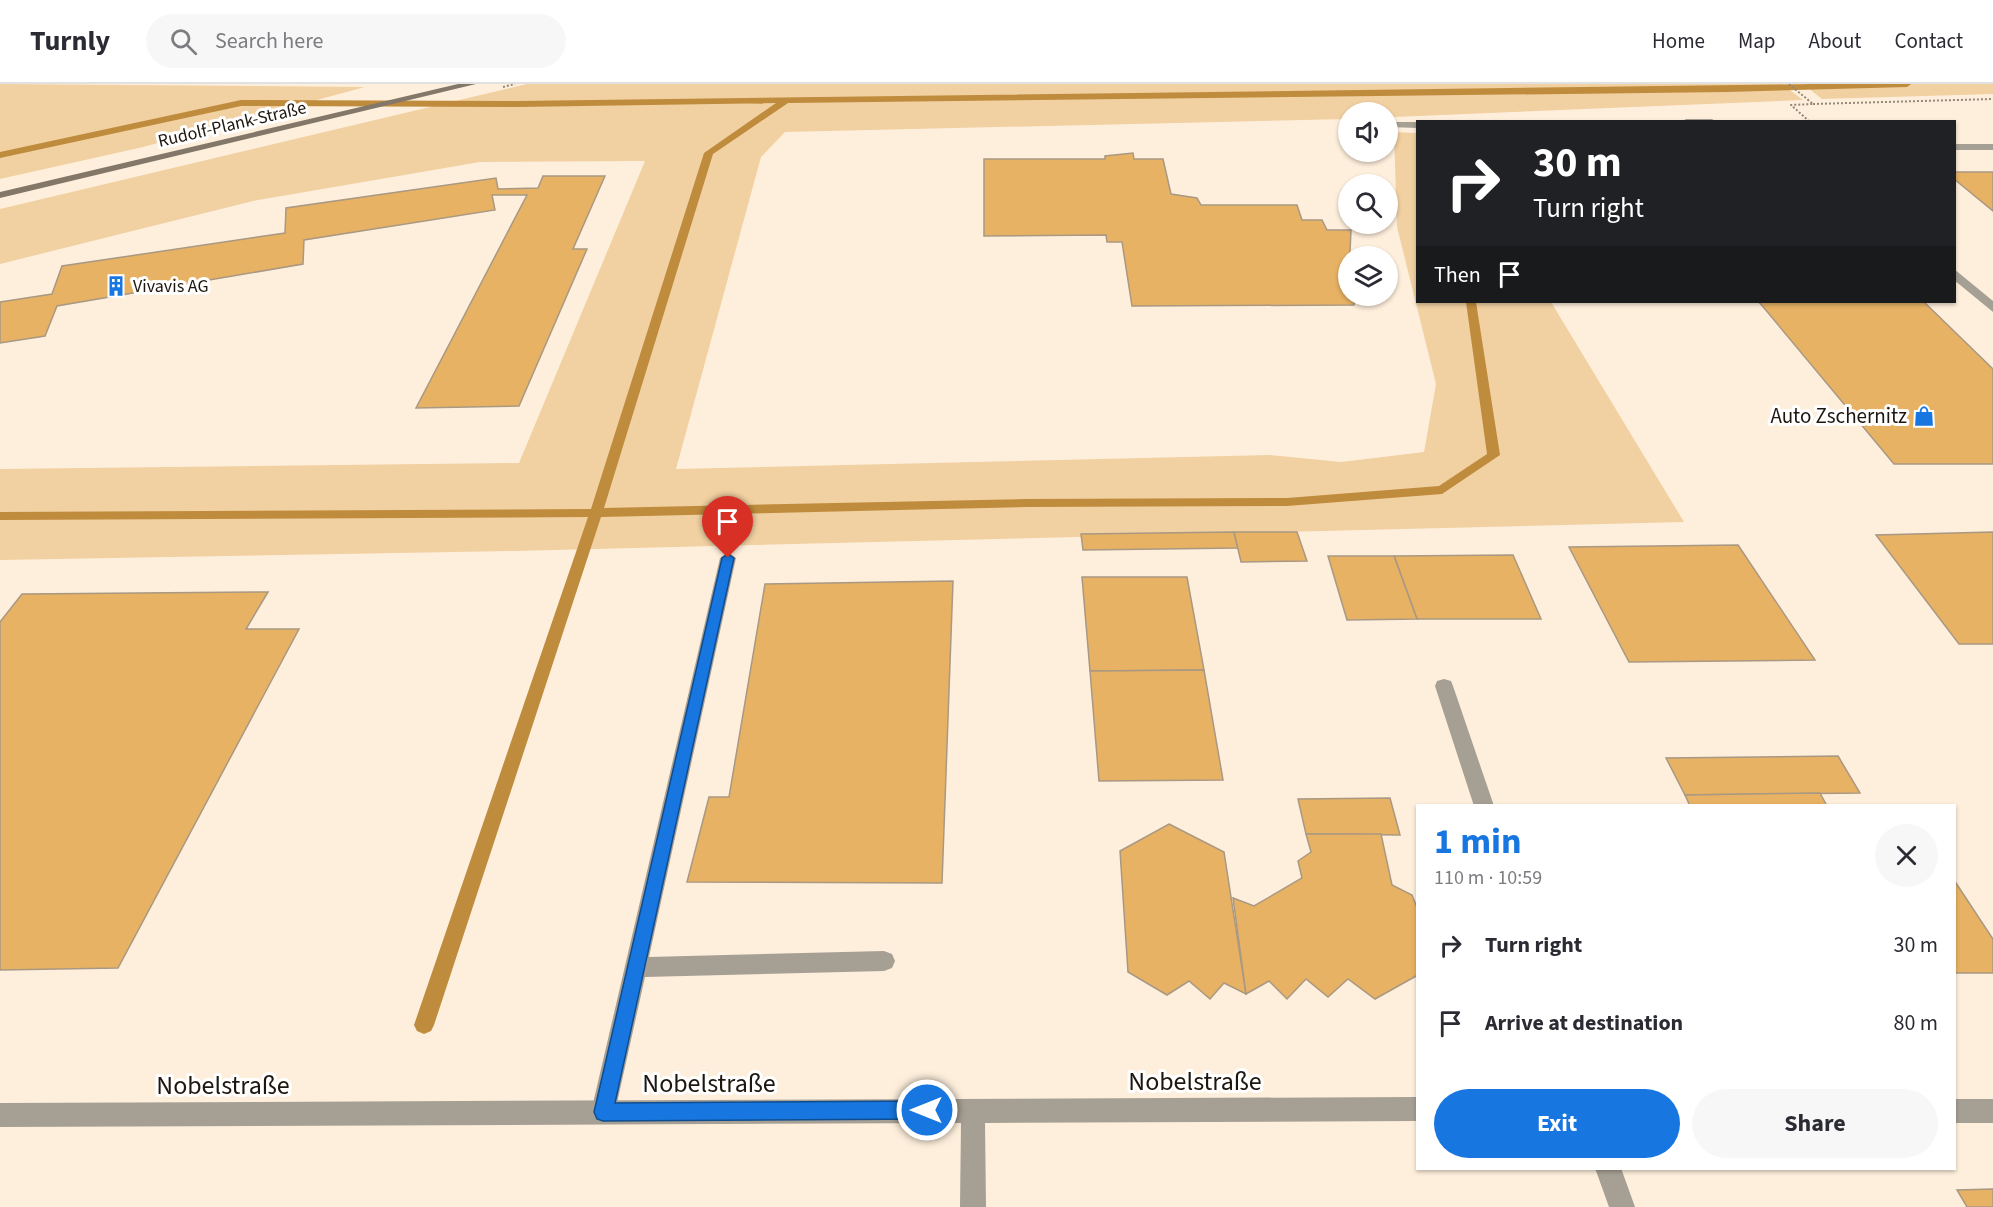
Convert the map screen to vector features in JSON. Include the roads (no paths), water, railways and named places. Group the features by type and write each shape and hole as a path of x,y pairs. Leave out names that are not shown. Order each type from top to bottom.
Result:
{"main road":[{"name":"Rudolf-Plank-Straße","path":"0,195 471,84"}],"street":[{"path":"1398,125 1416,125"},
{"path":"1956,147 1993,147"},
{"path":"1956,275 1993,308"},
{"path":"603,1112 728,558"},
{"path":"1444,686 1483,804"},
{"path":"636,967 884,961"},
{"name":"Nobelstraße","path":"0,1115 1416,1109"},
{"path":"973,1207 974,1110"},
{"path":"1956,1111 1993,1111"},
{"path":"1609,1170 1622,1207"}],"waterway":[{"path":"786,101 1727,89 1907,84"},
{"path":"0,155 241,103 517,104 786,101"},
{"path":"596,513 709,153 786,101"},
{"path":"596,513 1025,503 1287,502 1442,490 1494,455 1471,303"},
{"path":"0,516 596,513"},
{"path":"424,1025 596,513"}],"place":[{"name":"Vivavis AG","path":"116,286"},
{"name":"Auto Zschernitz","path":"1924,416"}]}
